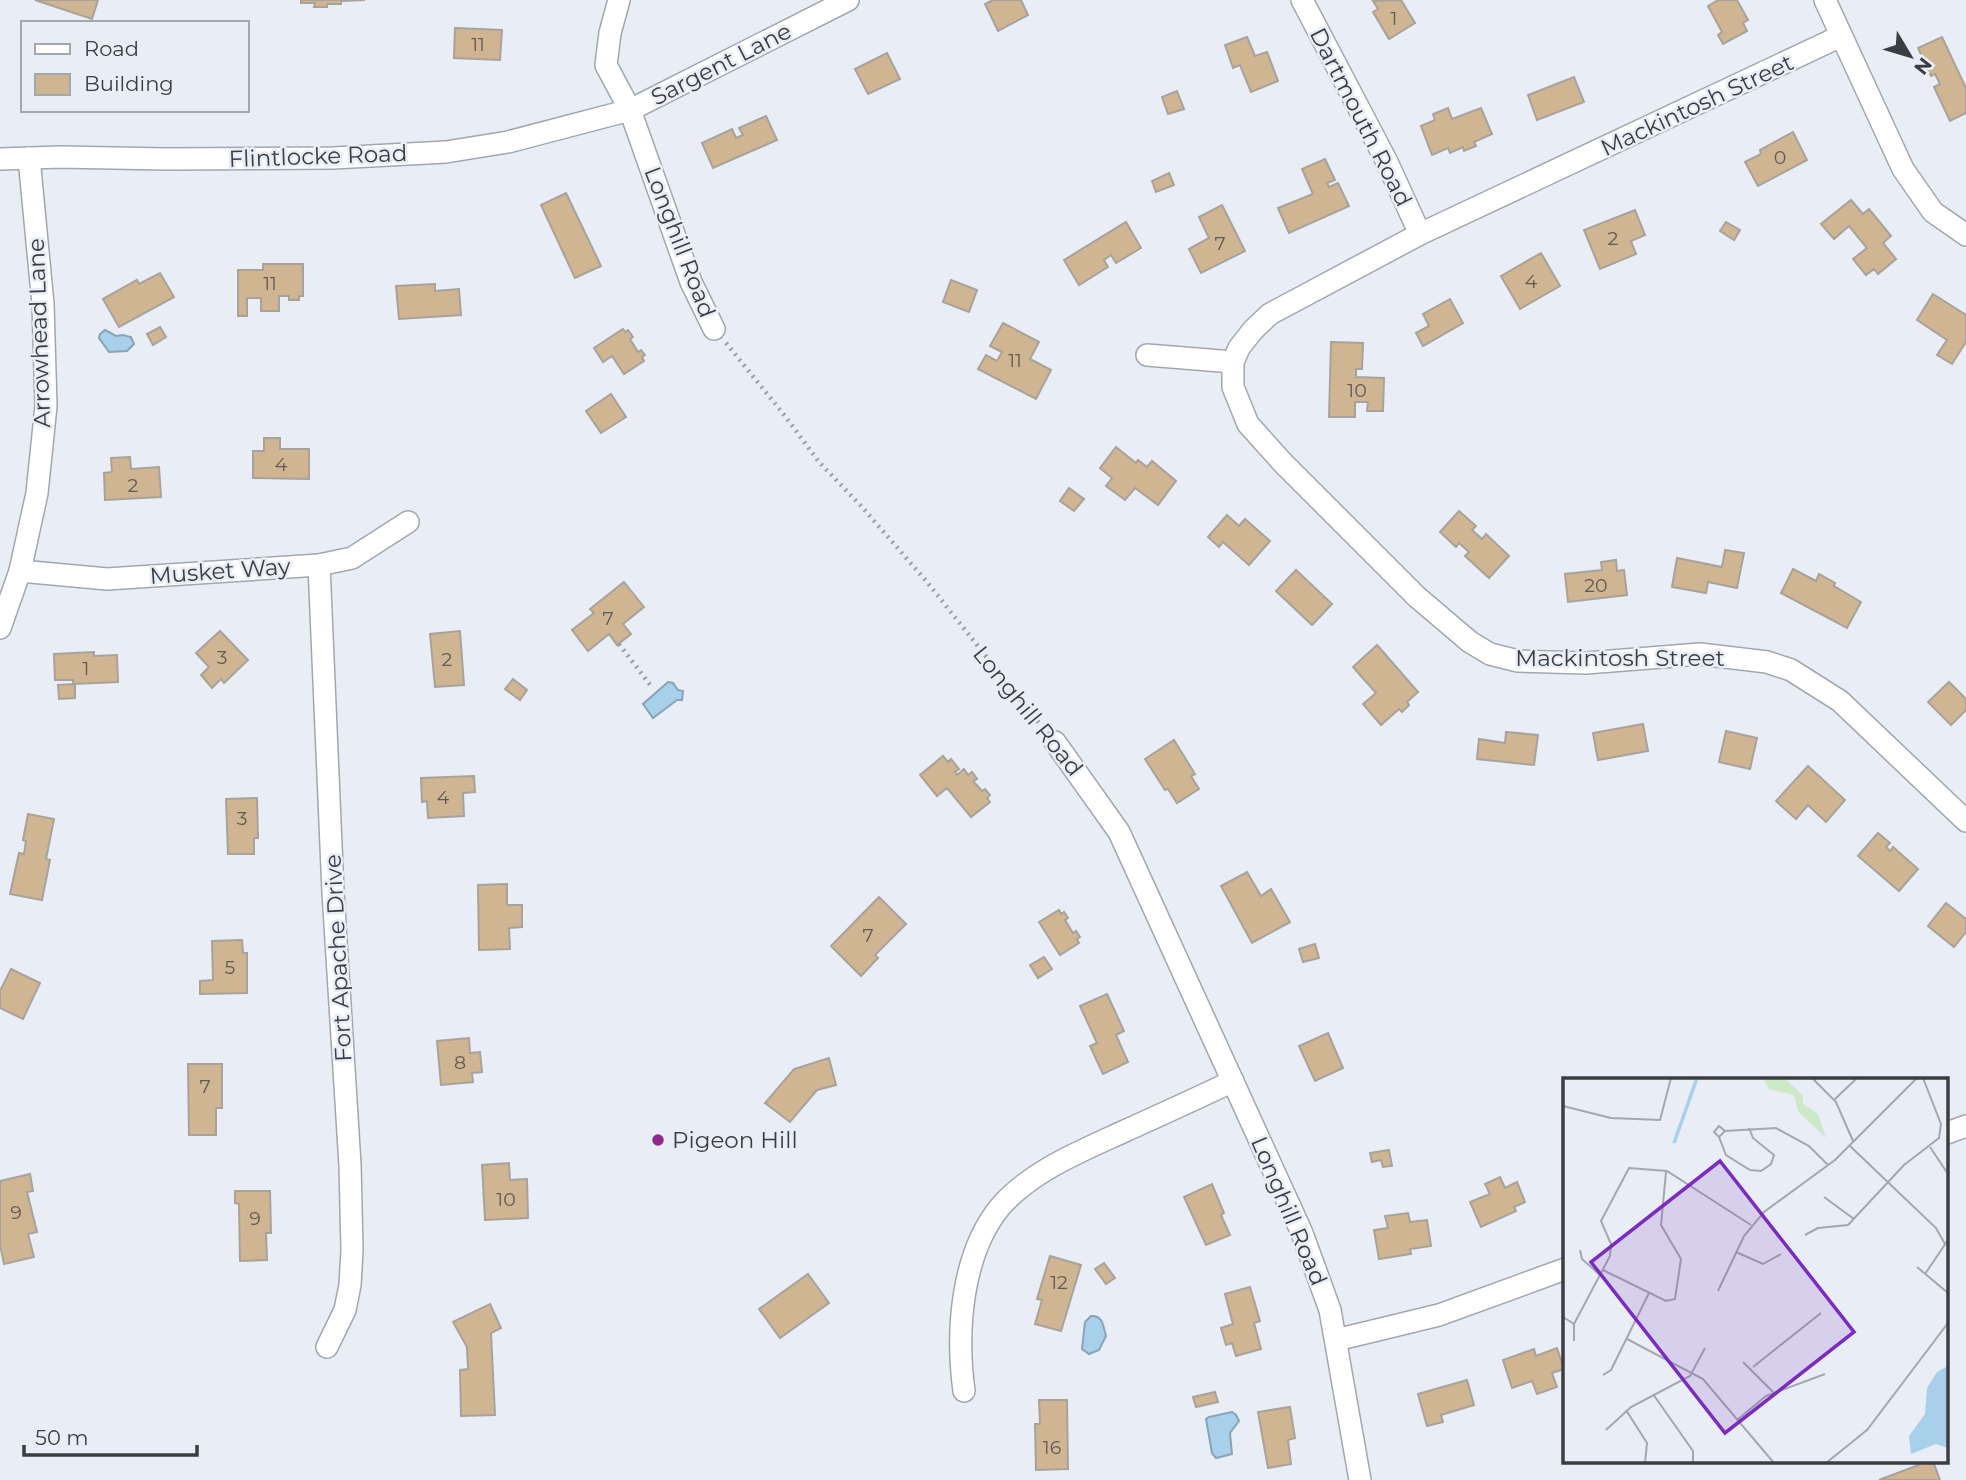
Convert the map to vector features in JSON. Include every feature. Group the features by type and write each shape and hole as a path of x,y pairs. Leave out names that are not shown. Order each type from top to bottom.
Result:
{"street":[{"name":"Longhill Road","path":"619,0 610,33 606,65 631,110 691,282 714,329"},
{"name":"Sargent Lane","path":"631,110 848,0"},
{"name":"Dartmouth Road","path":"1302,0 1386,160 1420,234"},
{"path":"1825,0 1903,169 1933,212 1966,235"},
{"name":"Mackintosh Street","path":"1841,36 1420,234 1270,314 1246,339 1233,362 1233,387 1248,424 1282,462 1417,597 1470,642 1490,654 1518,661 1586,663 1700,654 1767,662 1791,670 1840,701 1966,821"},
{"name":"Flintlocke Road","path":"0,159 333,159 446,152 508,142 631,110"},
{"name":"Arrowhead Lane","path":"0,628 20,571 37,493 47,406 43,304 29,158"},
{"path":"1147,355 1233,362"},
{"name":"Musket Way","path":"20,571 107,579 319,565 352,558 408,522"},
{"name":"Fort Apache Drive","path":"319,565 352,1250 345,1310 327,1347"},
{"name":"Longhill Road","path":"1055,742 1119,832 1302,1233 1330,1310 1360,1480"},
{"path":"964,1391 962,1339 970,1275 980,1238 1000,1208 1022,1188 1072,1155 1233,1081"},
{"path":"1948,1133 1966,1126"},
{"path":"1336,1340 1439,1315 1563,1270"}],"path":[{"name":"Longhill Road","path":"714,329 819,462 927,582 1055,742"},
{"path":"619,644 651,686"}],"water":[{"path":"105,330 116,336 131,337 134,344 127,351 109,352 99,338"},
{"path":"668,682 683,691 682,700 677,700 653,718 643,704"},
{"path":"1091,1316 1100,1319 1106,1336 1099,1350 1089,1354 1082,1349 1085,1322"},
{"path":"1232,1412 1239,1421 1230,1433 1232,1454 1216,1458 1212,1453 1206,1419"}],"building":[{"path":"35,0 98,0 92,19"},
{"path":"301,0 365,0 341,1 341,4 314,7 315,3 301,3"},
{"path":"993,0 1021,0 1028,15 998,31 985,4"},
{"path":"1401,0 1415,23 1389,39 1373,12 1378,9 1373,1"},
{"path":"1718,0 1737,0 1748,20 1743,23 1747,31 1723,44 1718,35 1722,32 1708,6"},
{"path":"455,28 502,30 500,60 454,58"},
{"path":"1247,37 1255,56 1267,52 1278,81 1251,92 1240,65 1233,68 1225,45"},
{"path":"1942,37 1966,88 1966,113 1950,121 1934,87 1940,84 1935,74 1931,76 1918,48"},
{"path":"887,53 900,79 868,94 855,69"},
{"path":"1574,77 1584,102 1537,120 1528,95"},
{"path":"1177,91 1184,109 1168,114 1162,97"},
{"path":"1448,108 1452,119 1481,108 1492,134 1474,142 1476,146 1464,151 1463,147 1450,153 1448,148 1432,155 1421,126 1435,120 1433,114"},
{"path":"766,116 777,140 713,168 702,143 732,129 736,138 743,135 739,128"},
{"path":"1793,132 1807,160 1758,186 1745,162 1761,154 1760,150"},
{"path":"1325,159 1335,180 1327,183 1329,187 1338,183 1349,206 1289,233 1278,208 1313,194 1302,169"},
{"path":"1169,173 1174,185 1156,192 1152,181"},
{"path":"566,193 601,266 575,278 541,205"},
{"path":"1851,200 1863,214 1869,209 1891,236 1883,243 1896,259 1878,274 1874,269 1866,275 1853,259 1867,248 1849,226 1834,239 1821,224"},
{"path":"1222,205 1245,251 1201,273 1189,249 1209,238 1199,217"},
{"path":"1635,210 1645,235 1631,241 1636,254 1600,269 1584,230"},
{"path":"1126,222 1141,248 1116,263 1111,255 1104,260 1108,267 1079,285 1064,260"},
{"path":"1726,222 1740,230 1734,240 1720,231"},
{"path":"1541,253 1560,286 1520,309 1501,276"},
{"path":"263,264 303,264 303,296 299,296 299,300 289,300 289,296 279,296 279,311 261,311 261,298 247,298 247,316 238,316 238,270 263,270"},
{"path":"160,273 174,297 119,327 103,299 137,280 139,284"},
{"path":"951,280 977,290 969,312 943,302"},
{"path":"435,284 435,291 459,289 461,315 399,319 396,286"},
{"path":"1933,294 1966,315 1966,342 1952,364 1937,355 1947,340 1917,320"},
{"path":"1450,299 1463,323 1423,346 1416,333 1429,326 1423,314"},
{"path":"1003,323 1039,342 1030,359 1051,370 1036,399 978,369 986,355 997,361 1002,352 990,346"},
{"path":"160,327 166,337 153,345 147,334"},
{"path":"623,329 625,332 628,330 633,337 630,339 638,352 641,350 645,355 642,357 644,361 624,374 612,356 603,362 594,348"},
{"path":"1331,342 1363,343 1362,369 1356,369 1356,377 1384,378 1383,411 1367,411 1368,402 1355,402 1355,417 1329,417"},
{"path":"611,394 626,417 601,433 586,411"},
{"path":"264,438 280,438 280,449 309,449 309,479 253,478 253,451 264,451"},
{"path":"1116,447 1136,463 1138,460 1147,467 1152,461 1176,481 1158,505 1135,488 1125,500 1106,486 1112,478 1100,468"},
{"path":"130,457 131,469 159,467 161,497 105,500 104,473 112,472 111,458"},
{"path":"1069,488 1084,499 1074,511 1060,501"},
{"path":"1459,511 1476,526 1472,530 1482,539 1486,534 1509,556 1489,578 1465,556 1469,552 1459,543 1456,547 1440,532"},
{"path":"1227,515 1239,526 1245,519 1270,541 1249,565 1223,542 1219,547 1208,537"},
{"path":"1725,550 1744,553 1737,588 1708,582 1706,593 1672,587 1677,558 1722,567"},
{"path":"1616,560 1617,571 1624,570 1627,595 1568,602 1565,574 1602,570 1601,562"},
{"path":"1793,569 1816,581 1819,574 1861,602 1847,628 1781,593"},
{"path":"1296,570 1332,604 1312,625 1276,591"},
{"path":"624,582 644,607 623,624 631,634 617,645 609,634 588,651 572,630 594,613 590,609"},
{"path":"220,631 248,660 224,683 221,679 212,688 201,675 209,667 196,653"},
{"path":"460,631 464,685 435,687 430,634"},
{"path":"1377,645 1418,692 1407,702 1409,705 1402,712 1399,709 1381,725 1363,704 1376,693 1353,667"},
{"path":"94,652 94,656 117,655 118,682 73,684 73,680 55,680 54,654"},
{"path":"513,679 527,690 520,700 505,689"},
{"path":"1949,682 1966,699 1966,710 1951,725 1928,702"},
{"path":"75,684 75,698 59,699 58,685"},
{"path":"1643,724 1648,751 1598,760 1593,733"},
{"path":"1726,731 1757,738 1750,769 1719,762"},
{"path":"1506,732 1538,735 1534,765 1477,759 1479,739 1505,743"},
{"path":"1174,740 1195,774 1191,776 1199,789 1177,803 1145,759"},
{"path":"943,756 948,762 951,759 959,769 955,772 957,775 964,769 968,775 972,772 977,779 973,781 990,795 987,798 990,802 971,817 947,788 937,796 920,775"},
{"path":"1808,766 1845,800 1826,822 1808,805 1796,819 1776,801"},
{"path":"474,776 475,792 463,793 464,816 428,818 427,801 422,802 421,778"},
{"path":"257,798 258,838 254,838 254,854 228,854 226,799"},
{"path":"28,814 54,819 42,900 10,894 19,853 24,854 26,841 23,840"},
{"path":"1878,833 1890,843 1886,847 1890,851 1893,847 1918,869 1899,891 1858,856"},
{"path":"1247,872 1261,896 1271,889 1290,922 1252,943 1221,886"},
{"path":"507,884 507,905 522,905 522,927 509,928 510,949 479,950 478,885"},
{"path":"879,897 906,924 875,955 878,958 861,976 831,946"},
{"path":"1946,903 1966,919 1966,932 1954,947 1928,926"},
{"path":"1059,910 1068,918 1065,920 1073,933 1076,931 1080,937 1077,939 1079,943 1060,955 1039,922"},
{"path":"242,940 243,953 247,953 247,993 200,994 200,981 213,980 212,941"},
{"path":"1315,944 1319,958 1303,962 1299,949"},
{"path":"1044,957 1052,969 1038,978 1030,965"},
{"path":"11,969 40,983 23,1019 0,1008 0,991"},
{"path":"1107,994 1124,1031 1116,1035 1128,1062 1103,1074 1090,1046 1097,1043 1080,1006"},
{"path":"1328,1033 1343,1068 1315,1081 1299,1046"},
{"path":"469,1038 470,1053 480,1052 482,1072 472,1073 473,1082 441,1085 437,1041"},
{"path":"829,1058 836,1085 817,1090 790,1122 765,1103 794,1069"},
{"path":"188,1064 222,1064 222,1108 216,1108 216,1135 189,1135"},
{"path":"1389,1150 1392,1166 1383,1167 1381,1160 1372,1162 1370,1153"},
{"path":"509,1163 510,1180 527,1179 528,1218 485,1220 482,1165"},
{"path":"30,1174 33,1191 27,1192 37,1232 28,1234 34,1257 4,1264 0,1245 0,1181"},
{"path":"1500,1177 1505,1188 1517,1182 1525,1202 1514,1207 1516,1211 1481,1227 1470,1202 1490,1194 1485,1184"},
{"path":"1212,1184 1230,1235 1206,1245 1184,1197"},
{"path":"235,1191 270,1191 271,1233 266,1233 267,1260 240,1261 239,1204 235,1203"},
{"path":"1408,1213 1410,1222 1427,1220 1431,1246 1410,1249 1411,1254 1379,1259 1374,1230 1388,1228 1385,1216"},
{"path":"1050,1256 1081,1265 1061,1331 1035,1324 1042,1300 1037,1299"},
{"path":"1104,1263 1115,1278 1106,1284 1095,1269"},
{"path":"808,1274 829,1303 780,1338 759,1309"},
{"path":"1250,1287 1260,1321 1254,1323 1261,1349 1236,1356 1232,1343 1226,1345 1221,1328 1233,1324 1225,1294"},
{"path":"490,1304 501,1328 491,1333 495,1415 461,1416 460,1370 468,1369 467,1347 453,1322"},
{"path":"1557,1348 1563,1369 1552,1373 1557,1387 1537,1394 1532,1381 1512,1388 1503,1360 1534,1349 1536,1356"},
{"path":"1467,1380 1474,1405 1441,1415 1443,1422 1427,1426 1418,1394"},
{"path":"1215,1392 1218,1402 1196,1407 1193,1397"},
{"path":"1039,1400 1067,1400 1068,1469 1036,1470 1035,1424 1040,1424"},
{"path":"1290,1407 1295,1438 1288,1440 1291,1464 1268,1468 1258,1412"},
{"path":"1926,1462 1933,1462 1940,1480 1879,1480"}],"place":[{"name":"Pigeon Hill","path":"658,1140"}]}
